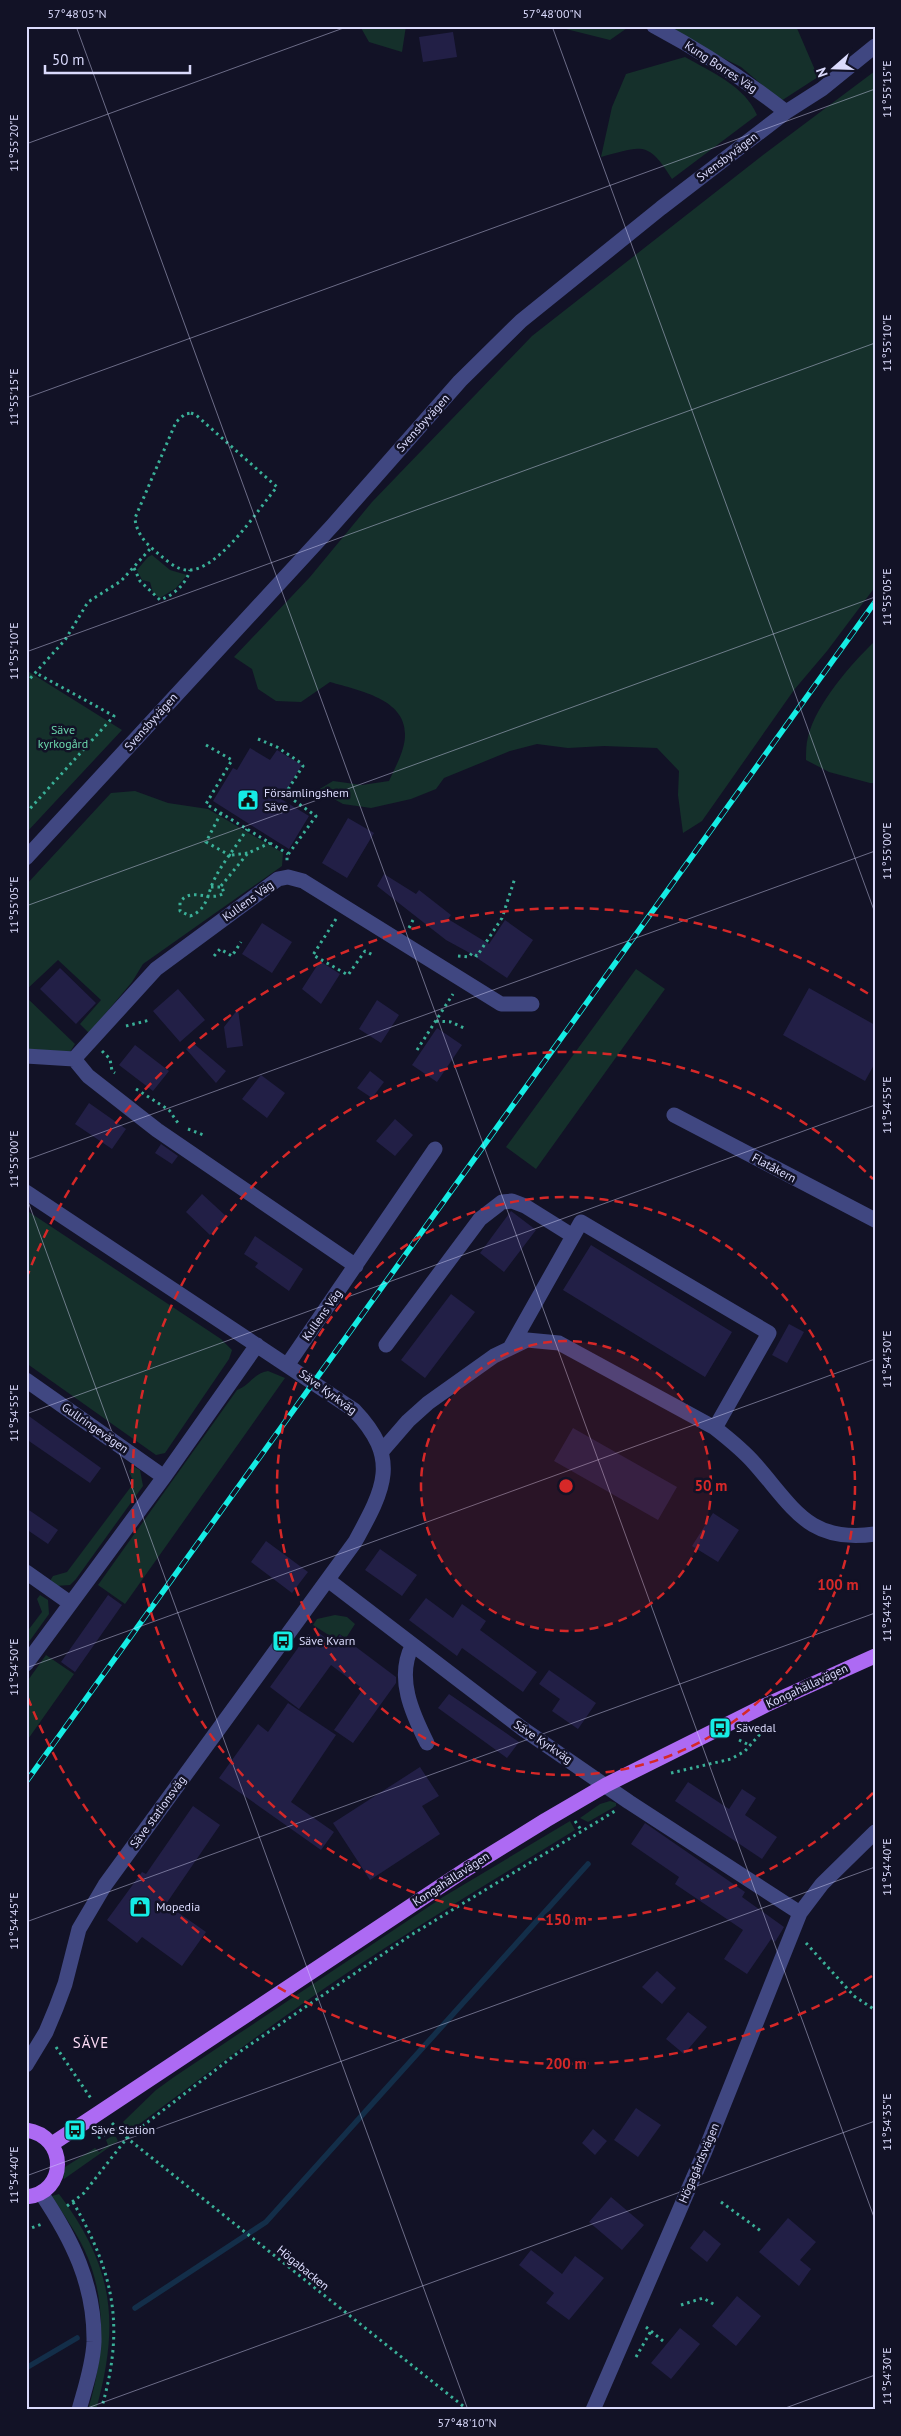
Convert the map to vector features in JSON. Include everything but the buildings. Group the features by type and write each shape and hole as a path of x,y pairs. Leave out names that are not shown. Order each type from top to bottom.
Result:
{"main road":[{"name":"Kongahällavägen","path":"52,2144 465,1870 606,1786 774,1701 875,1656"},
{"path":"26,2130 41,2134 52,2144 57,2156 58,2168 54,2180 34,2195"}],"street":[{"name":"Kung Borres Väg","path":"654,26 709,57 752,85 786,112"},
{"name":"Svensbyvägen","path":"26,858 489,352 568,281 786,112 822,89 875,46"},
{"name":"Kullens Väg","path":"74,1059 156,969 271,884 288,877 302,881 345,906 501,1004 532,1004"},
{"path":"26,1056 74,1059 88,1076 158,1130 356,1266"},
{"name":"Flatåkern","path":"674,1115 875,1220"},
{"name":"Kullens Väg","path":"288,1364 435,1148"},
{"name":"Säve Kyrkväg","path":"26,1192 288,1364 354,1410 370,1428 382,1451 382,1475 374,1507 355,1542 328,1580 523,1730 606,1786"},
{"path":"386,1345 480,1219 502,1202 512,1201 525,1206 573,1236"},
{"path":"510,1348 581,1222 768,1333 715,1428"},
{"path":"382,1451 408,1421 428,1403 494,1356 527,1340 559,1343 715,1428 754,1462 799,1514 815,1526 834,1535 848,1537 875,1534"},
{"path":"26,1664 164,1477 257,1345"},
{"name":"Gullringevägen","path":"26,1380 164,1477"},
{"path":"26,1572 70,1602"},
{"name":"Säve stationsväg","path":"26,2065 46,2032 65,1984 79,1929 105,1885 328,1580"},
{"path":"412,1646 406,1658 406,1687 413,1715 427,1743"},
{"path":"606,1786 800,1913"},
{"name":"Högagårdsvägen","path":"593,2410 705,2151 793,1935 800,1913 822,1884 875,1832"},
{"path":"34,2195 56,2214 79,2259 86,2278 92,2312 94,2344 79,2410"}],"path":[{"path":"185,414 196,415 277,486 223,552 207,566 190,570 179,568 150,548 135,526 135,518 176,422 185,414"},
{"path":"26,683 66,640 88,602 121,580 134,568 150,548"},
{"path":"134,568 140,581 160,600 178,589 188,578 190,570"},
{"path":"26,813 114,716 36,673"},
{"path":"258,739 277,747 303,765 284,794 316,816 288,854 288,877"},
{"path":"206,744 232,760 206,804 288,854"},
{"path":"222,813 206,842 231,855 248,853 270,843"},
{"path":"221,886 224,890 222,894 214,897 209,896 199,894 184,897 180,902 180,911 187,916 194,915 204,906 209,896 211,887 220,868 231,855 246,828"},
{"path":"211,887 221,886 248,853"},
{"path":"458,956 469,957 472,954 477,956 502,918 515,878"},
{"path":"345,906 313,955 348,975 365,951 374,955"},
{"path":"214,956 220,948 232,956 241,942"},
{"path":"417,1050 463,979"},
{"path":"436,1021 451,1022 464,1028"},
{"path":"92,1040 110,1059 112,1071 119,1076"},
{"path":"133,1087 147,1098 170,1110 179,1124 206,1136"},
{"path":"669,1774 731,1760 744,1752 776,1718"},
{"path":"739,1740 749,1745"},
{"path":"26,2230 34,2228 56,2214 84,2192 127,2138 235,2055 374,1959 477,1893 629,1802"},
{"path":"793,1935 806,1942 854,1996 875,2010"},
{"name":"Högabacken","path":"46,2032 86,2094 127,2138 468,2410"},
{"path":"98,2138 117,2129"},
{"path":"721,2202 761,2231"},
{"path":"681,2305 703,2298 715,2305"},
{"path":"634,2360 651,2331"}],"green space":[{"path":"360,26 406,26 402,52 369,42"},
{"path":"520,26 630,26 610,40 562,28"},
{"path":"659,26 796,26 818,77 781,101 741,67"},
{"path":"685,57 716,74 736,88 752,105 757,115 672,179 657,158 643,149 626,150 601,157 612,107 626,74"},
{"path":"875,71 875,587 827,651 794,690 702,821 683,833 678,795 679,771 657,748 604,746 568,748 537,744 510,751 444,778 436,789 411,799 371,808 343,804 318,790 333,781 362,785 389,781 403,748 405,732 402,719 395,709 384,701 358,690 330,682 301,702 276,701 258,689 252,669 234,657 310,577 372,502 532,336 763,155"},
{"path":"152,555 170,570 187,575 176,588 160,598 153,593 150,582 142,580 137,570"},
{"path":"875,641 875,783 870,783 829,772 806,760 806,751 812,724 826,698 845,673"},
{"name":"Säve kyrkogård","path":"26,670 122,730 26,833"},
{"path":"135,791 168,803 208,809 283,853 282,866 143,964 132,982 89,1033 80,1024 101,1000 58,960 26,990 26,885 111,793"},
{"path":"636,969 665,989 536,1169 506,1147"},
{"path":"26,997 75,1044 70,1052 26,1049"},
{"path":"26,1210 221,1339 232,1350 229,1359 165,1453 156,1455 26,1363"},
{"path":"268,1371 285,1378 125,1604 98,1585 237,1390 259,1374"},
{"path":"133,1466 140,1470 143,1486 76,1579 70,1585 55,1586 50,1581 53,1576 67,1572 130,1488 133,1481 129,1471"},
{"path":"40,1595 48,1600 49,1614 26,1646 26,1633 42,1612 37,1599"},
{"path":"335,1615 347,1617 355,1624 346,1638 339,1634 335,1639 313,1625 317,1619"},
{"path":"46,1655 74,1674 26,1742 26,1683"},
{"path":"610,1801 616,1803 616,1806 588,1822 580,1818 600,1804"},
{"path":"570,1821 575,1830 428,1920 341,1977 130,2131 123,2122 156,2090 174,2077 443,1897"},
{"path":"112,2136 116,2137 118,2141 64,2179 62,2170 65,2167 95,2148 99,2152 108,2145 106,2140"},
{"path":"59,2194 91,2246 101,2271 107,2297 109,2323 108,2350 104,2379 96,2410 88,2410 98,2370 100,2349 100,2308 97,2288 92,2268 84,2249 52,2196"}],"waterway":[{"path":"135,2308 266,2222 588,1864"},
{"path":"26,2368 77,2338"}],"railway":[{"path":"26,1782 875,602"}],"place":[{"name":"Församlingshem Säve","path":"248,800"},
{"name":"Säve Kvarn","path":"283,1641"},
{"name":"Sävedal","path":"720,1728"},
{"name":"Mopedia","path":"140,1907"},
{"name":"Säve Station","path":"75,2130"}],"district":[{"name":"SÄVE","path":"91,2043"}]}
